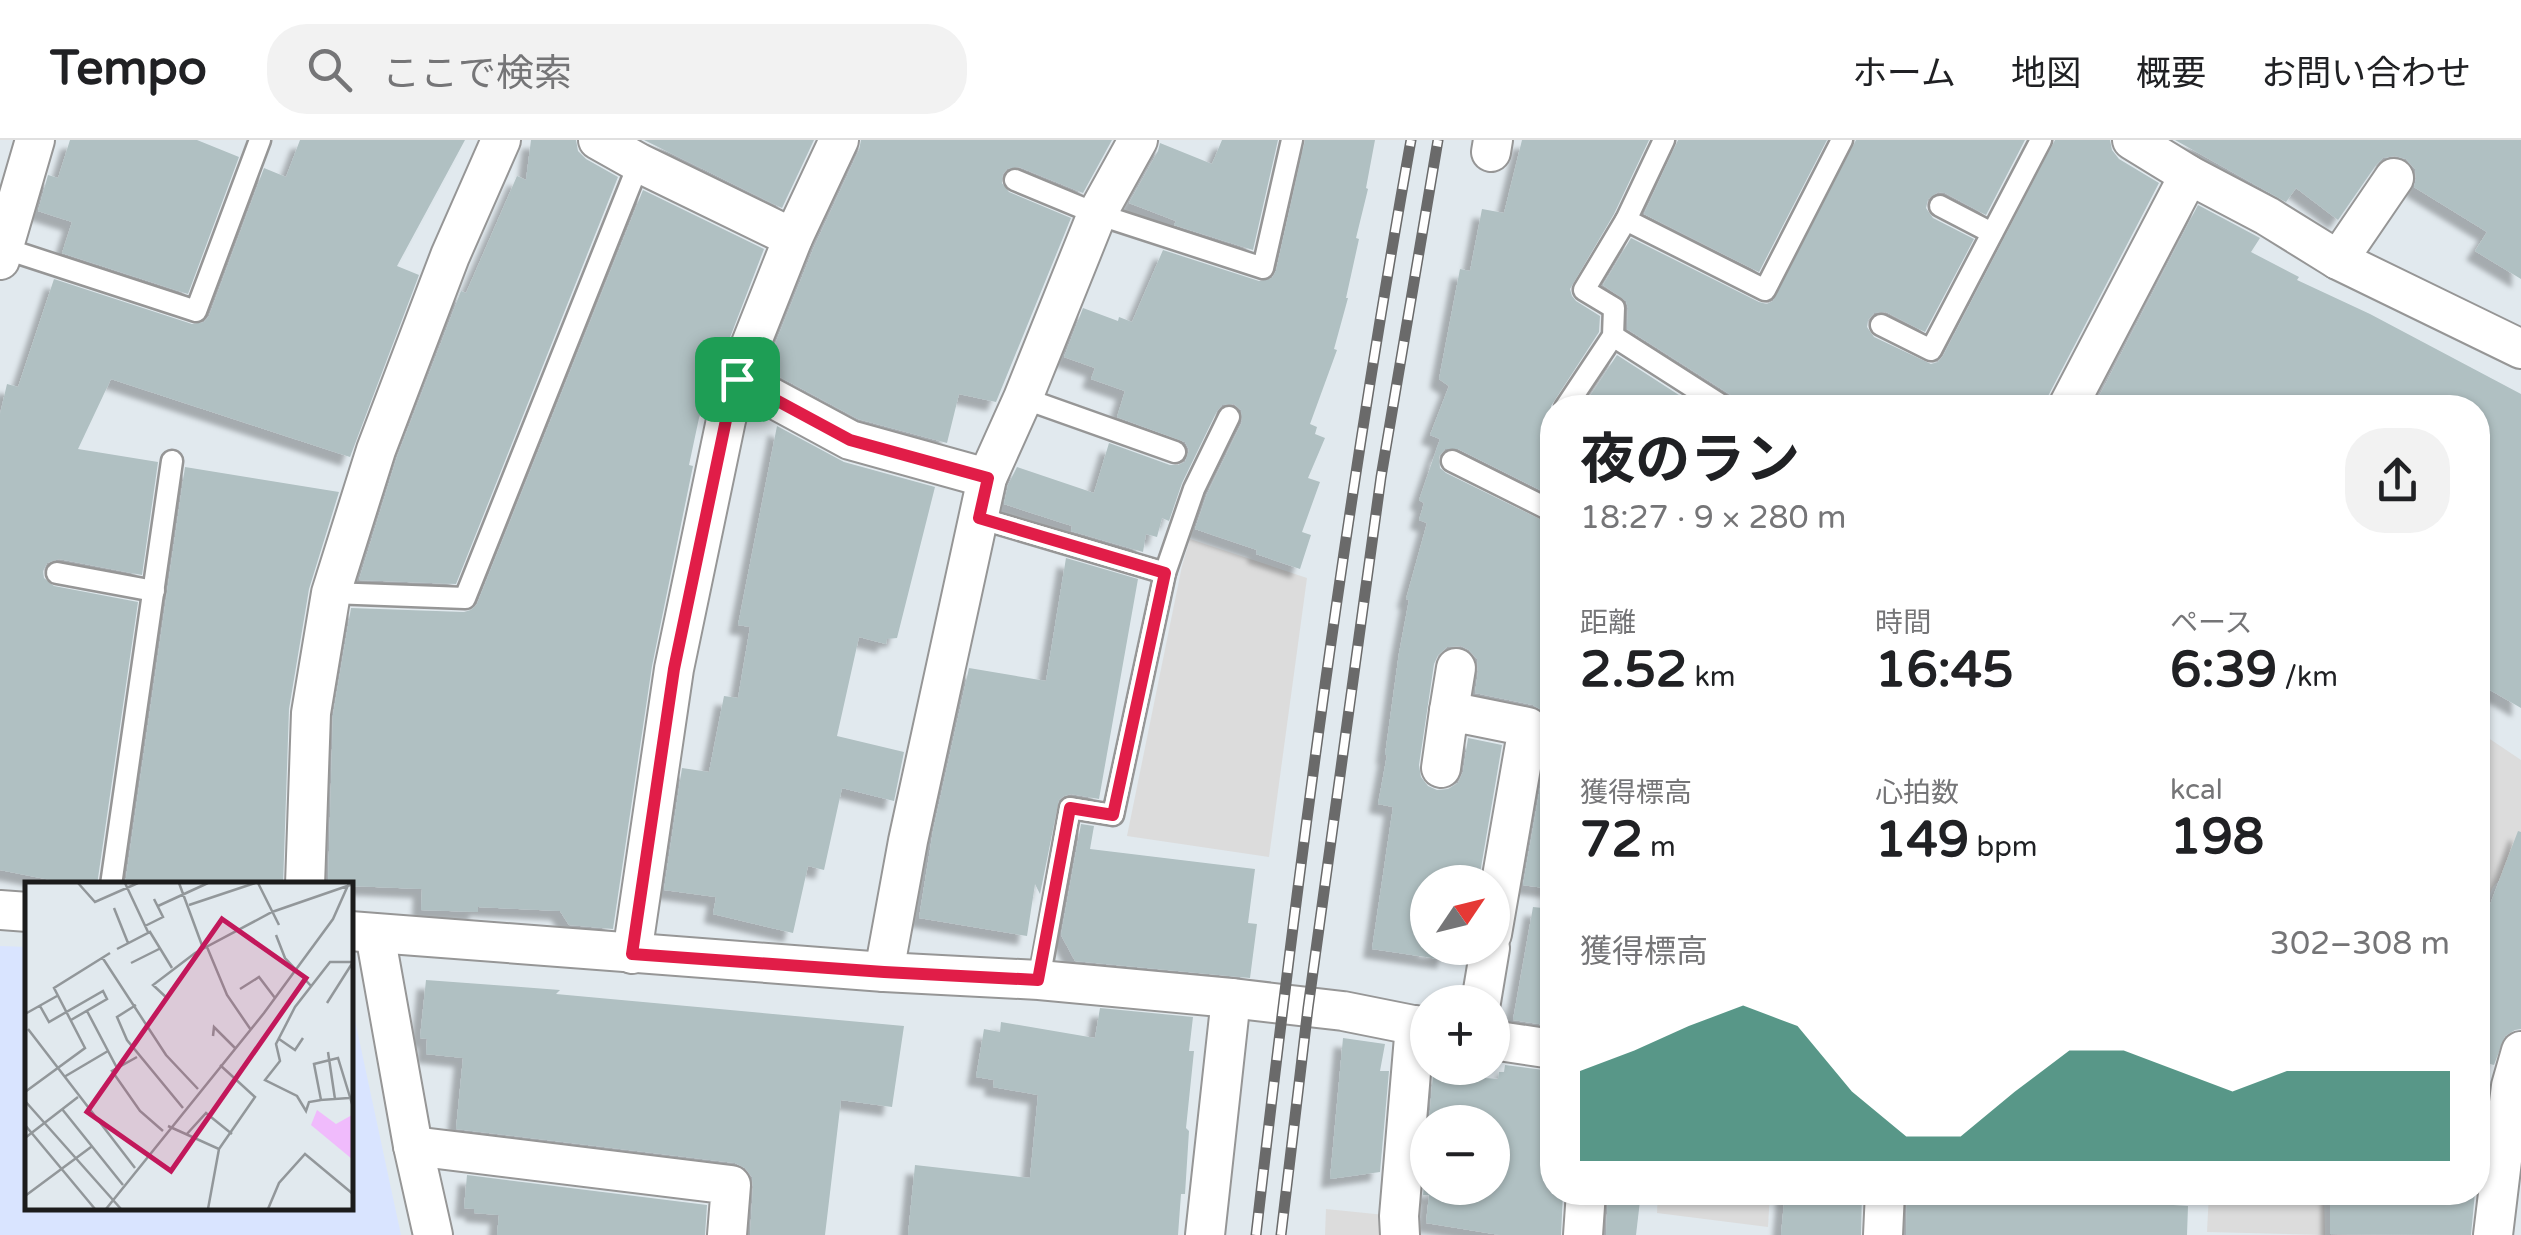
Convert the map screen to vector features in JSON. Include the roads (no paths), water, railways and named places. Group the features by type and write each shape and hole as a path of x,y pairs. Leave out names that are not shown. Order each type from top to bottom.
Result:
{"street":[{"path":"2,254 34,140"},
{"path":"304,882 311,713 331,593 382,432 450,256 502,140"},
{"path":"598,140 639,164 793,238"},
{"path":"632,954 674,669 726,420 737,379 793,238 840,140"},
{"path":"884,972 908,840 988,478 1097,214 1138,140"},
{"path":"2141,142 2188,175 2267,216 2338,260 2521,349"},
{"path":"2073,395 2188,175"},
{"path":"2338,260 2394,178"},
{"path":"737,379 850,440 988,478"},
{"path":"1441,768 1456,668"},
{"path":"1449,711 1540,721 1508,865"},
{"path":"0,910 25,912"},
{"path":"433,1235 362,933 1038,980 1343,1011 1410,1025"},
{"path":"1204,1235 1231,998"},
{"path":"1510,1043 1540,1047"},
{"path":"2493,1235 2508,1077"},
{"path":"1400,1235 1414,1085"},
{"path":"412,1146 731,1185 726,1235"},
{"path":"1583,1235 1585,1205"},
{"path":"1883,1235 1884,1205"}],"lane":[{"path":"2,254 196,311 260,140"},
{"path":"1014,180 1097,214 1263,268 1292,140"},
{"path":"1574,395 1613,336 1614,308 1584,290 1626,220 1664,140"},
{"path":"1626,220 1765,290 1842,140"},
{"path":"1882,325 1931,350 2041,140"},
{"path":"331,593 465,598 639,164"},
{"path":"1940,206 1992,232"},
{"path":"1613,336 1705,395"},
{"path":"1024,398 1176,452"},
{"path":"1038,980 1070,808 1113,815 1165,573 1194,489 1229,417"},
{"path":"112,882 172,461"},
{"path":"1452,461 1540,505"},
{"path":"979,518 1165,573"},
{"path":"57,574 154,591"}],"railway":[{"path":"1256,1235 1325,686 1411,140"},
{"path":"1281,1235 1381,477 1438,140"}]}
